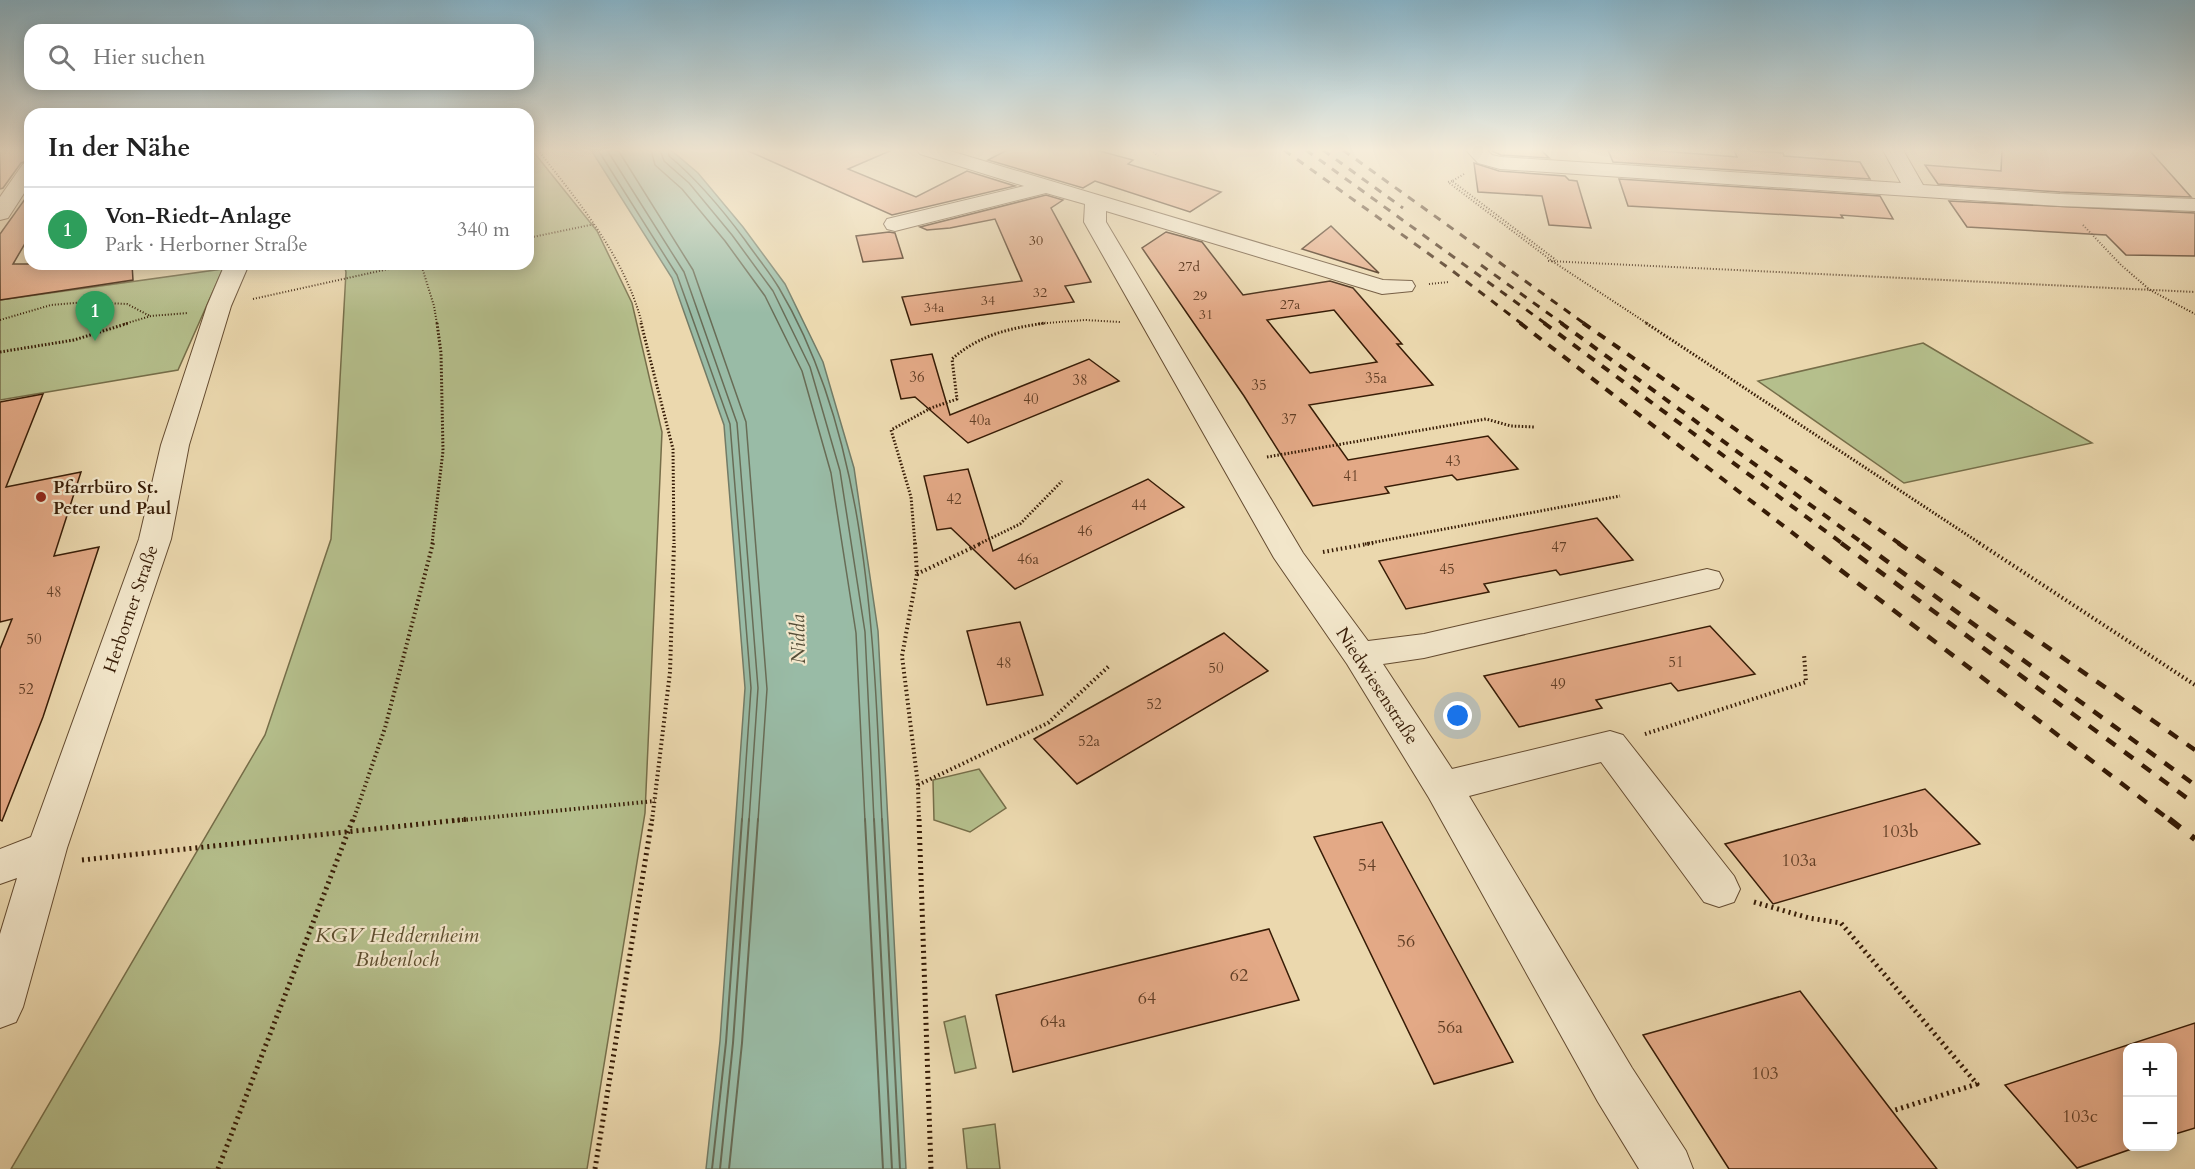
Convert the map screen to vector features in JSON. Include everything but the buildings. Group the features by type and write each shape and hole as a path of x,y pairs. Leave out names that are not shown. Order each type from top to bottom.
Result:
{"street":[{"path":"895,224 977,205"},
{"name":"Niedwiesenstraße","path":"1096,205 1095,222 1290,558 1359,656 1443,787 1615,1085 1668,1169"},
{"path":"1108,205 1382,287 1403,286"},
{"name":"Herborner Straße","path":"0,1007 45,856 155,539 176,445 219,306 234,270"},
{"path":"1359,656 1424,646 1707,580"},
{"path":"1443,787 1610,745 1719,889"},
{"path":"0,867 45,856"}],"path":[{"path":"581,205 596,224 621,267 639,315 673,449 674,575 670,672 655,801 595,1169"},
{"path":"1481,205 1552,261 2195,685"},
{"path":"534,237 596,224"},
{"path":"2097,239 2121,265 2150,290 2195,314"},
{"path":"1552,261 2195,292"},
{"path":"218,1169 348,831 384,728 412,633 434,538 443,451 441,353 434,306 423,270"},
{"path":"0,320 51,305 87,302 127,304 151,316"},
{"path":"932,1169 918,785 902,656 917,574 911,497 891,430 931,408 957,399 952,359 969,344 996,332 1072,320 1110,320 1128,323"},
{"path":"1257,458 1486,419 1511,426 1535,427"},
{"path":"917,574 1020,524 1062,481"},
{"path":"1319,553 1620,496"},
{"path":"1610,745 1806,682 1804,654"},
{"path":"918,785 1048,723 1109,666"},
{"path":"45,856 348,831 655,801"},
{"path":"1719,889 1809,918 1841,923 1977,1084 1892,1111"}],"green space":[{"name":"KGV Heddernheim Bubenloch","path":"534,205 576,205 597,231 632,303 662,432 645,813 587,1169 11,1169 265,735 331,539 346,270 534,270"},
{"path":"223,270 178,370 0,400 0,300"},
{"path":"1923,343 2092,443 1904,483 1758,381"},
{"path":"979,769 1006,808 970,832 934,820 933,780"},
{"path":"965,1016 976,1068 955,1073 944,1022"},
{"path":"995,1124 1000,1169 967,1169 963,1129"}],"water":[{"name":"Nidda","path":"626,205 724,205 785,284 823,362 854,468 878,631 906,1169 706,1169 720,1041 745,688 724,425 672,278"}],"railway":[{"path":"1360,205 1522,324"},
{"path":"1381,205 1546,324"},
{"path":"1398,205 1403,208"},
{"path":"1419,205 1585,324"},
{"path":"1481,265 1563,324"},
{"path":"1520,323 1807,544"},
{"path":"1544,323 1843,544"},
{"path":"1561,323 1864,544"},
{"path":"1583,323 1900,544"},
{"path":"1805,543 2171,821"},
{"path":"1841,543 2195,804"},
{"path":"1862,543 2195,785"},
{"path":"1898,543 2195,750"},
{"path":"2169,819 2195,839"}],"place":[{"name":"Von-Riedt-Anlage","path":"95,341"},
{"name":"Pfarrbüro St. Peter und Paul","path":"41,497"}]}
